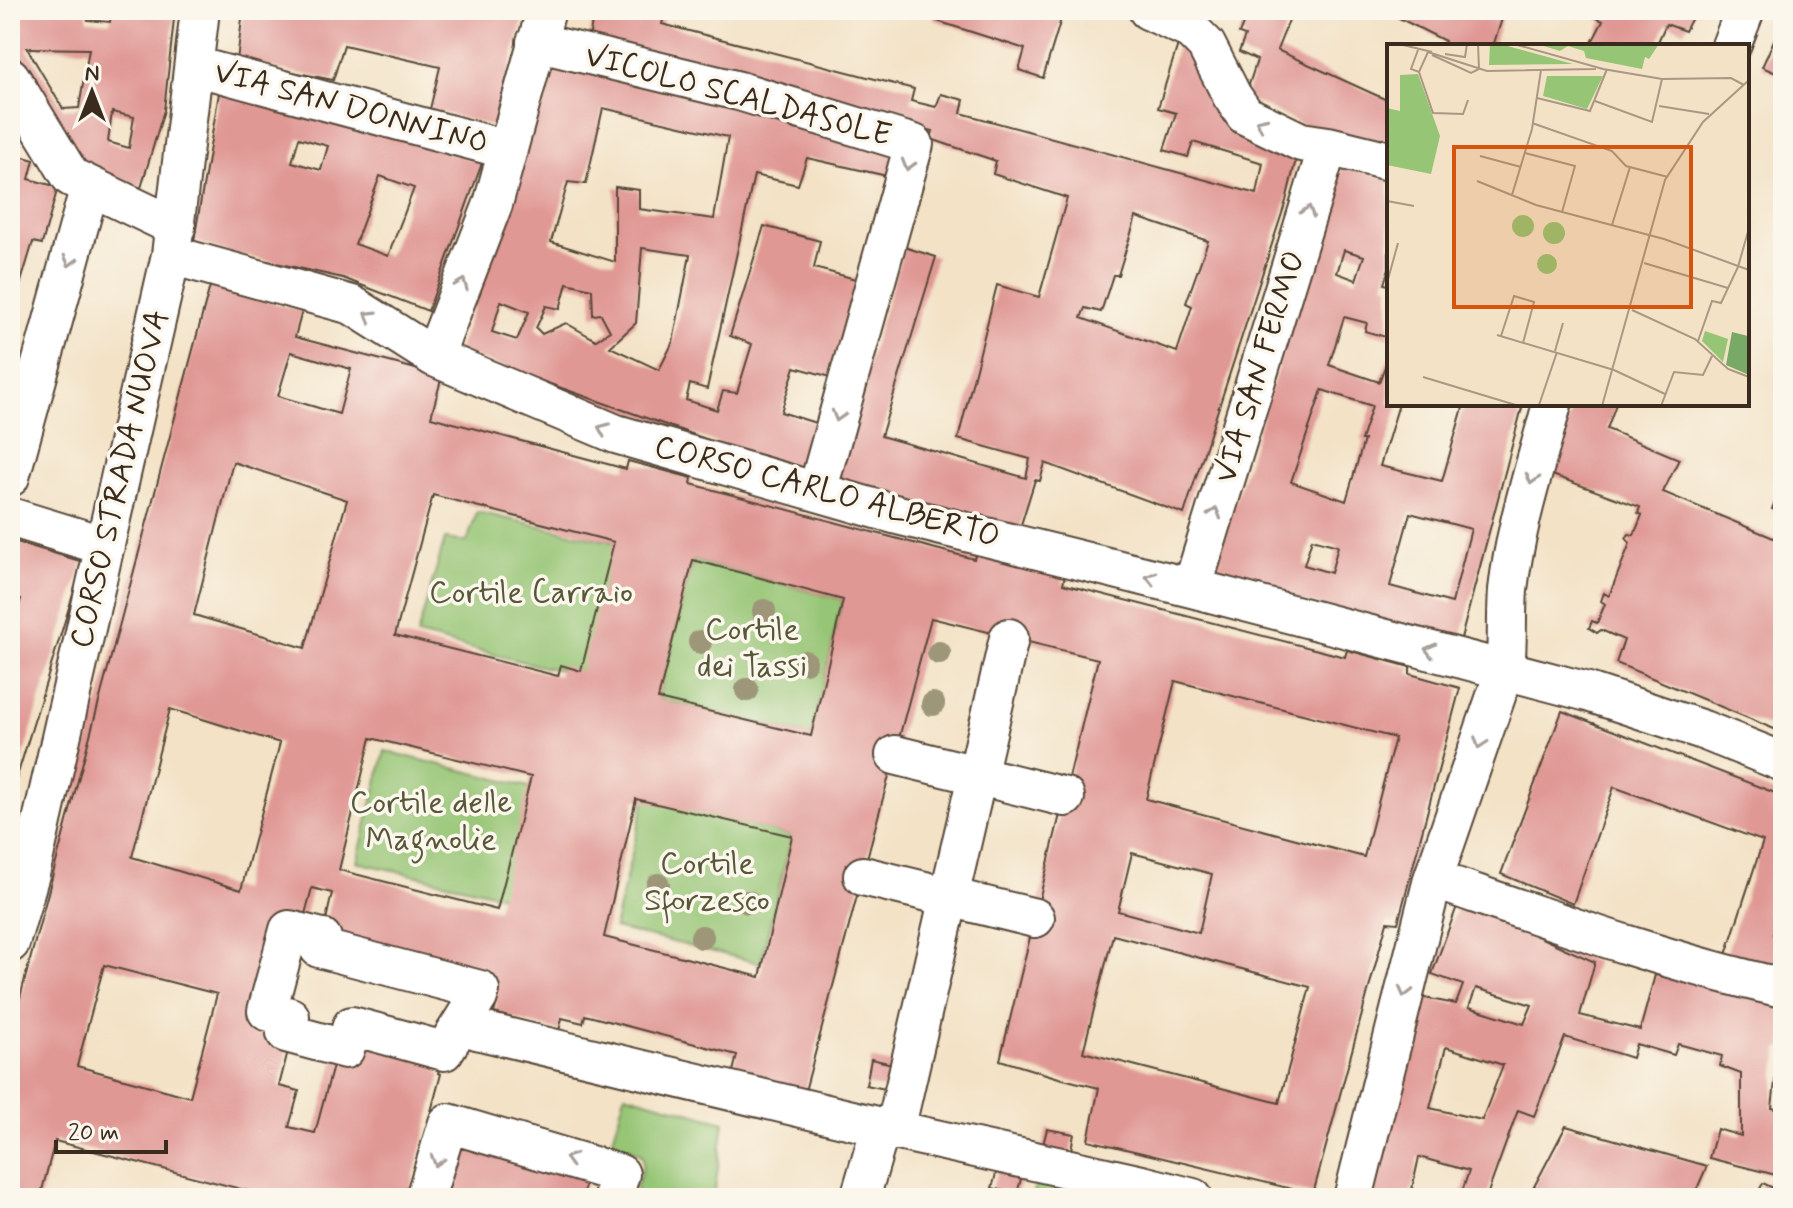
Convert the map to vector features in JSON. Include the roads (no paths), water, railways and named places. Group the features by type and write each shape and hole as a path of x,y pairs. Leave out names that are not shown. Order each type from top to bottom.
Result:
{"street":[{"name":"CORSO STRADA NUOVA","path":"10,943 20,871 105,546 173,241 200,10"},
{"path":"1148,10 1191,30 1206,45 1245,115 1301,142 1387,161"},
{"path":"1732,44 1745,10"},
{"path":"434,357 493,204 541,26"},
{"name":"VICOLO SCALDASOLE","path":"541,26 914,144 817,492"},
{"name":"VIA SAN DONNINO","path":"194,66 508,150"},
{"name":"CORSO CARLO ALBERTO","path":"10,77 71,177 90,186 173,241 352,305 434,357 616,434 894,514 1588,692 1703,730 1783,762"},
{"name":"VIA SAN FERMO","path":"1192,588 1328,146"},
{"path":"10,477 90,186"},
{"path":"1353,1198 1433,879 1505,670 1508,590 1517,535 1551,406"},
{"path":"10,517 105,546"},
{"path":"860,1198 888,1129 948,896 1009,638"},
{"path":"895,755 1065,797"},
{"path":"863,876 1035,918"},
{"path":"1433,879 1590,934 1783,988"},
{"path":"289,930 322,938 319,948 480,990 444,1051 352,1026 345,1049 286,1033 290,1017 267,1011 289,930"},
{"path":"477,1030 888,1129 1193,1198"},
{"path":"425,1198 448,1123 620,1174 613,1198"}],"park label":[{"name":"Cortile Carraio","path":"531,593"},
{"name":"Cortile dei Tassi","path":"752,648"},
{"name":"Cortile delle Magnolie","path":"431,822"},
{"name":"Cortile Sforzesco","path":"707,882"}]}
